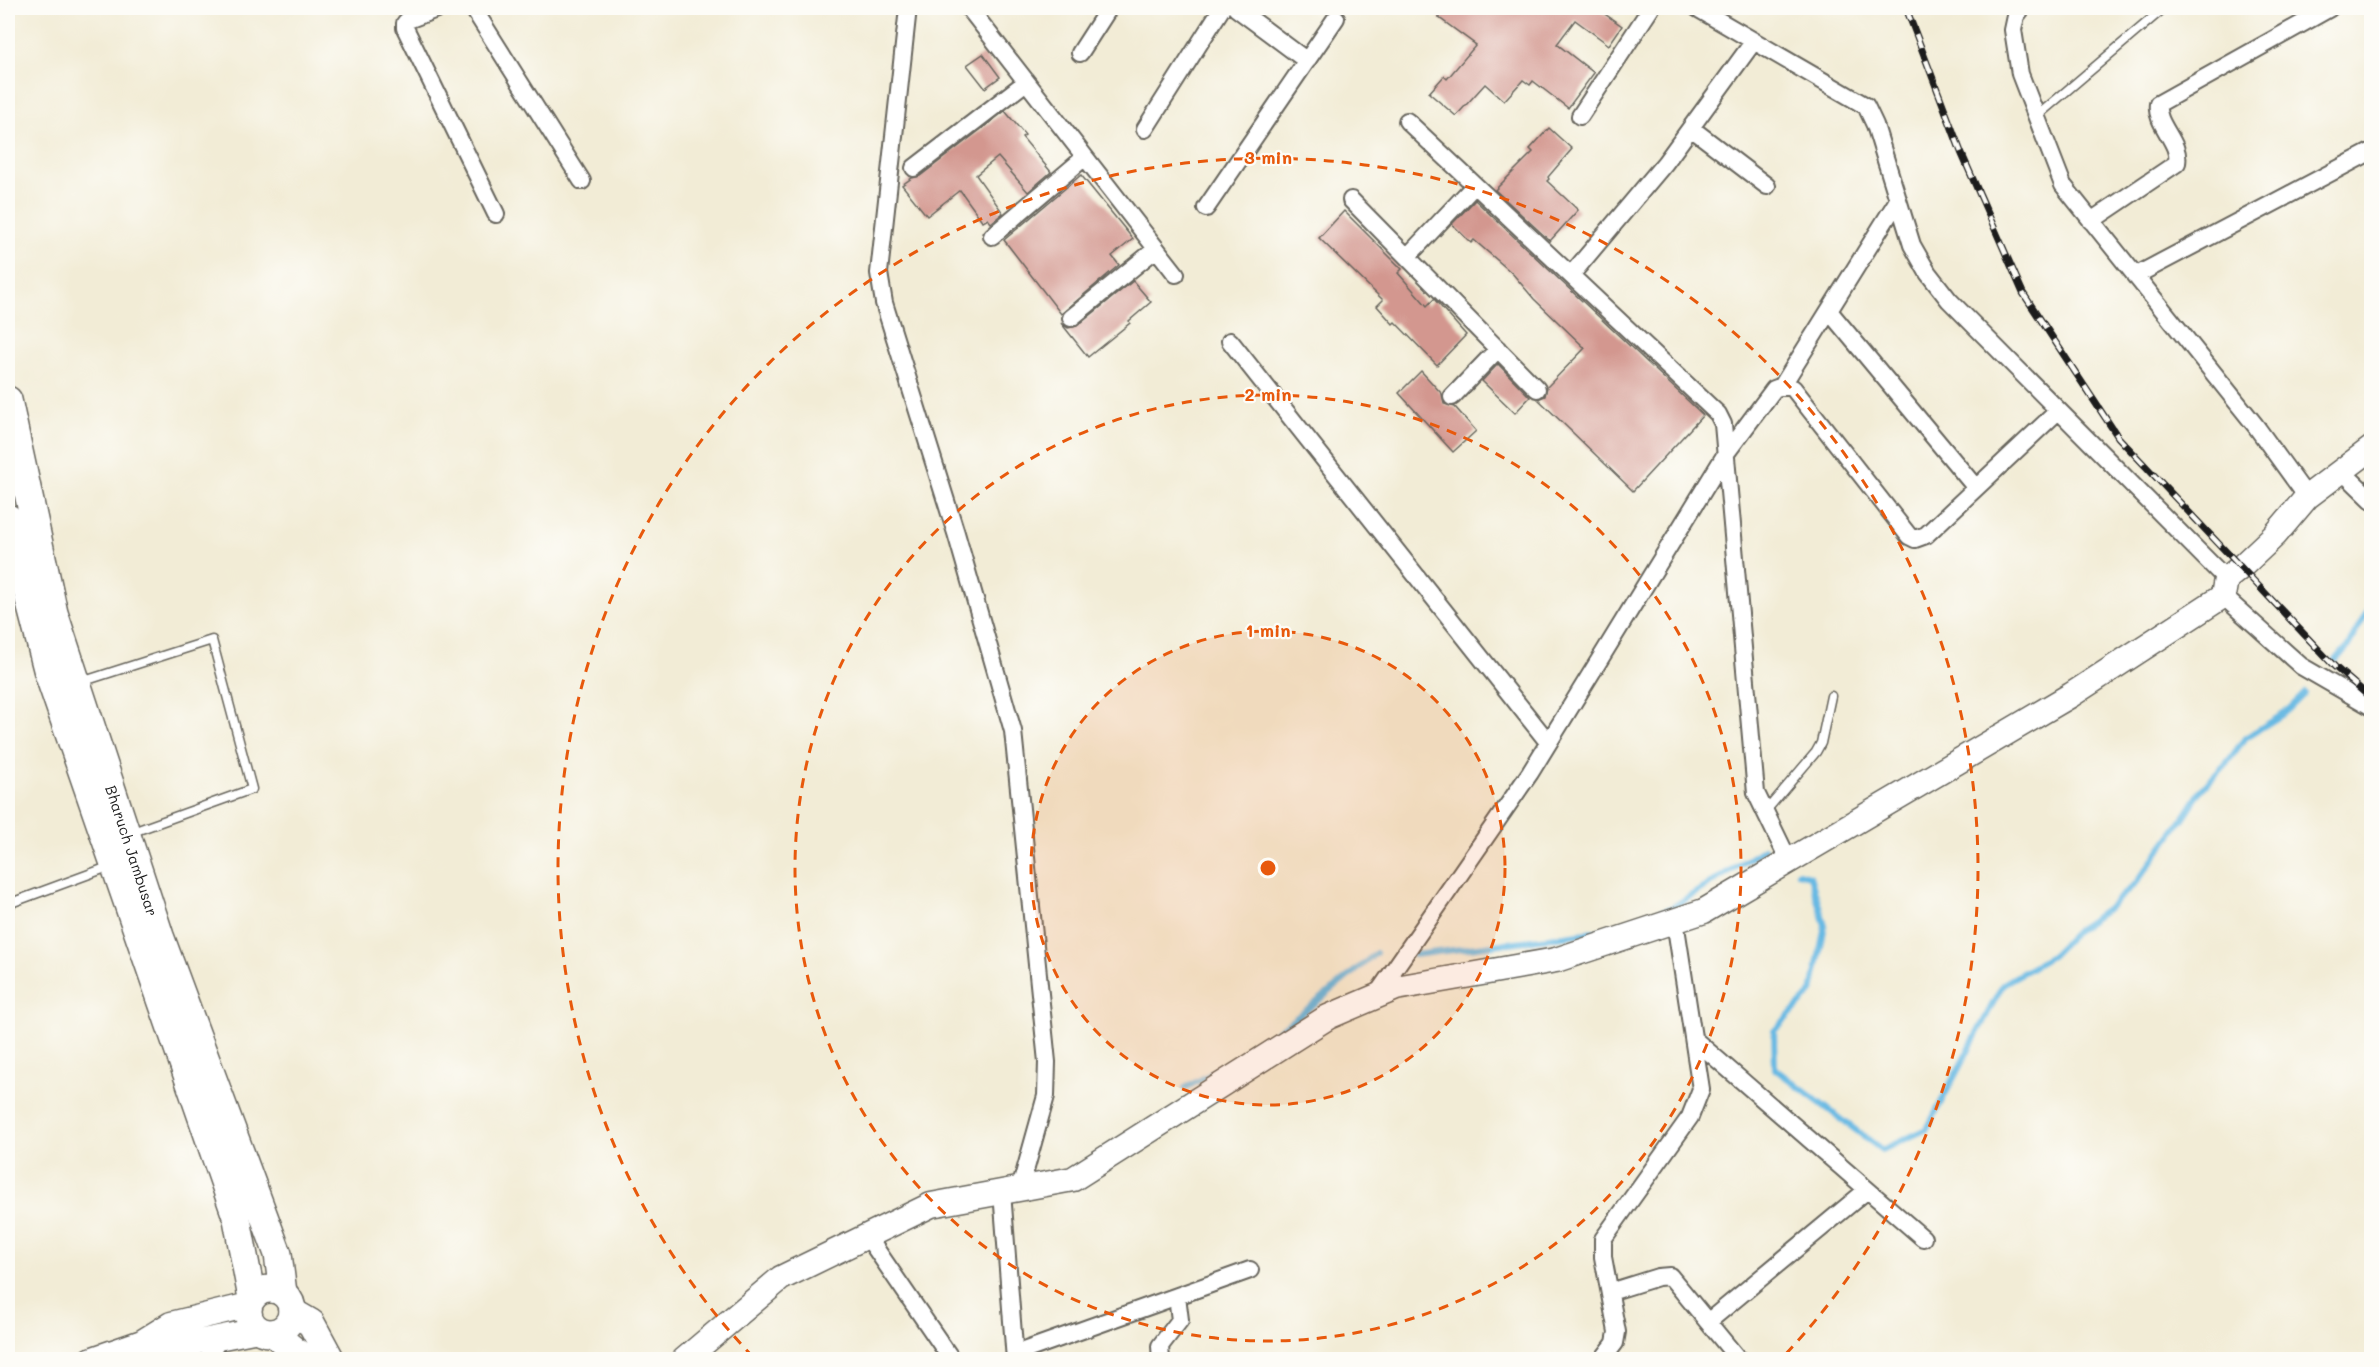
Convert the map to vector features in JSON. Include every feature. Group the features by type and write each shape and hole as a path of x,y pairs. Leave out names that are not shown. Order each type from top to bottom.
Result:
{"main road":[{"name":"Bharuch Jambusar","path":"8,400 54,613 160,936 278,1254 287,1302"},
{"name":"Bharuch Jambusar","path":"8,518 42,656 237,1219 250,1302"},
{"path":"306,1359 249,1319 250,1302 262,1290 276,1290 311,1323 331,1359"},
{"path":"265,1331 286,1326 287,1302"}],"street":[{"path":"439,8 408,20 405,28 496,214"},
{"path":"473,8 582,181"},
{"path":"908,8 879,273 884,303 956,533 1013,731 1048,1070 1046,1096 1011,1191 1015,1357 1250,1270"},
{"path":"969,8 1176,274"},
{"path":"1080,53 1109,8"},
{"path":"1145,129 1222,8"},
{"path":"1236,8 1307,61"},
{"path":"1580,116 1652,8"},
{"path":"1697,8 1866,106 1875,125 1912,245 1928,273 1949,300 2301,666 2372,707"},
{"path":"2022,8 2014,23 2016,60 2024,88 2063,185 2255,425 2307,497"},
{"path":"2091,221 2177,163 2177,154 2158,113 2158,104 2330,8"},
{"path":"1206,208 1336,18"},
{"path":"1571,275 1665,164 1754,40"},
{"path":"914,168 1026,82"},
{"path":"1407,121 1718,414 1725,433 1727,452 1756,793 1789,861"},
{"path":"1691,128 1767,186"},
{"path":"2135,276 2372,151"},
{"path":"992,236 1085,157"},
{"path":"1407,257 1475,185"},
{"path":"1351,200 1537,389"},
{"path":"1782,386 1898,200"},
{"path":"1071,318 1156,249"},
{"path":"1829,311 1976,488"},
{"path":"1230,341 1548,742"},
{"path":"1452,397 1498,349"},
{"path":"1375,997 1530,773 1727,452 1774,389 1782,386 1793,388 1909,536 1914,539 1926,535 2058,411"},
{"path":"684,1359 781,1278 931,1205 1074,1179 1328,1017 1396,988 1556,960 1704,911 2072,695 2224,588 2275,535 2307,497 2372,448"},
{"path":"2342,471 2372,500"},
{"path":"1602,1359 1616,1343 1617,1332 1603,1257 1603,1239 1690,1117 1698,1102 1701,1089 1701,1075 1675,921"},
{"path":"1695,1040 1923,1238"},
{"path":"1709,1322 1867,1190"},
{"path":"867,1236 952,1359"},
{"path":"1610,1292 1658,1277 1670,1276 1739,1359"},
{"path":"1161,1359 1160,1346 1180,1320 1177,1296"},
{"path":"90,1359 142,1342 171,1324 250,1302"},
{"path":"142,1342 169,1347 265,1331"},
{"path":"208,1359 219,1338"}],"lane":[{"path":"2036,117 2164,8"},
{"path":"77,684 212,640 252,789 127,834"},
{"path":"1765,813 1816,752 1821,743 1831,696"},
{"path":"8,904 114,864"}],"building":[{"path":"1445,8 1596,8 1622,26 1609,45 1575,20 1557,44 1594,73 1568,108 1533,81 1530,85 1523,80 1504,101 1485,84 1456,116 1429,93 1444,76 1447,79 1476,45 1438,17"},
{"path":"983,54 1000,77 985,88 967,65"},
{"path":"1005,111 1025,135 1022,137 1051,172 1028,192 998,157 976,175 1003,213 991,223 988,219 983,222 960,190 927,216 902,185 920,176"},
{"path":"1549,128 1572,149 1547,181 1578,210 1550,241 1495,190 1533,152 1530,149"},
{"path":"1081,175 1133,239 1112,256 1119,265 1061,314 1004,240"},
{"path":"1475,200 1703,415 1633,491 1538,399 1545,396 1547,387 1585,348 1534,299 1512,273 1474,240 1471,243 1452,224"},
{"path":"1344,211 1402,269 1398,273 1427,306 1434,299 1466,335 1437,365 1377,306 1383,300 1319,238"},
{"path":"1133,281 1151,302 1129,321 1130,323 1088,357 1061,323 1068,328 1077,326"},
{"path":"1498,364 1530,397 1515,413 1482,381"},
{"path":"1421,371 1442,394 1444,404 1455,407 1476,431 1453,452 1399,393"}],"waterway":[{"path":"2336,660 2348,646 2372,603"},
{"path":"1798,873 1810,876 1825,925 1812,992 1774,1031 1775,1069 1882,1150 1927,1129 2003,984 2051,956 2077,930 2106,910 2137,882 2202,789 2229,760 2245,738 2285,713 2305,693"},
{"path":"1646,918 1673,907 1764,849"},
{"path":"1414,955 1611,930"},
{"path":"1185,1088 1261,1043 1331,991 1376,953"}],"railway":[{"path":"1906,8 1961,152 2023,293 2118,437 2335,667 2372,699"}]}
